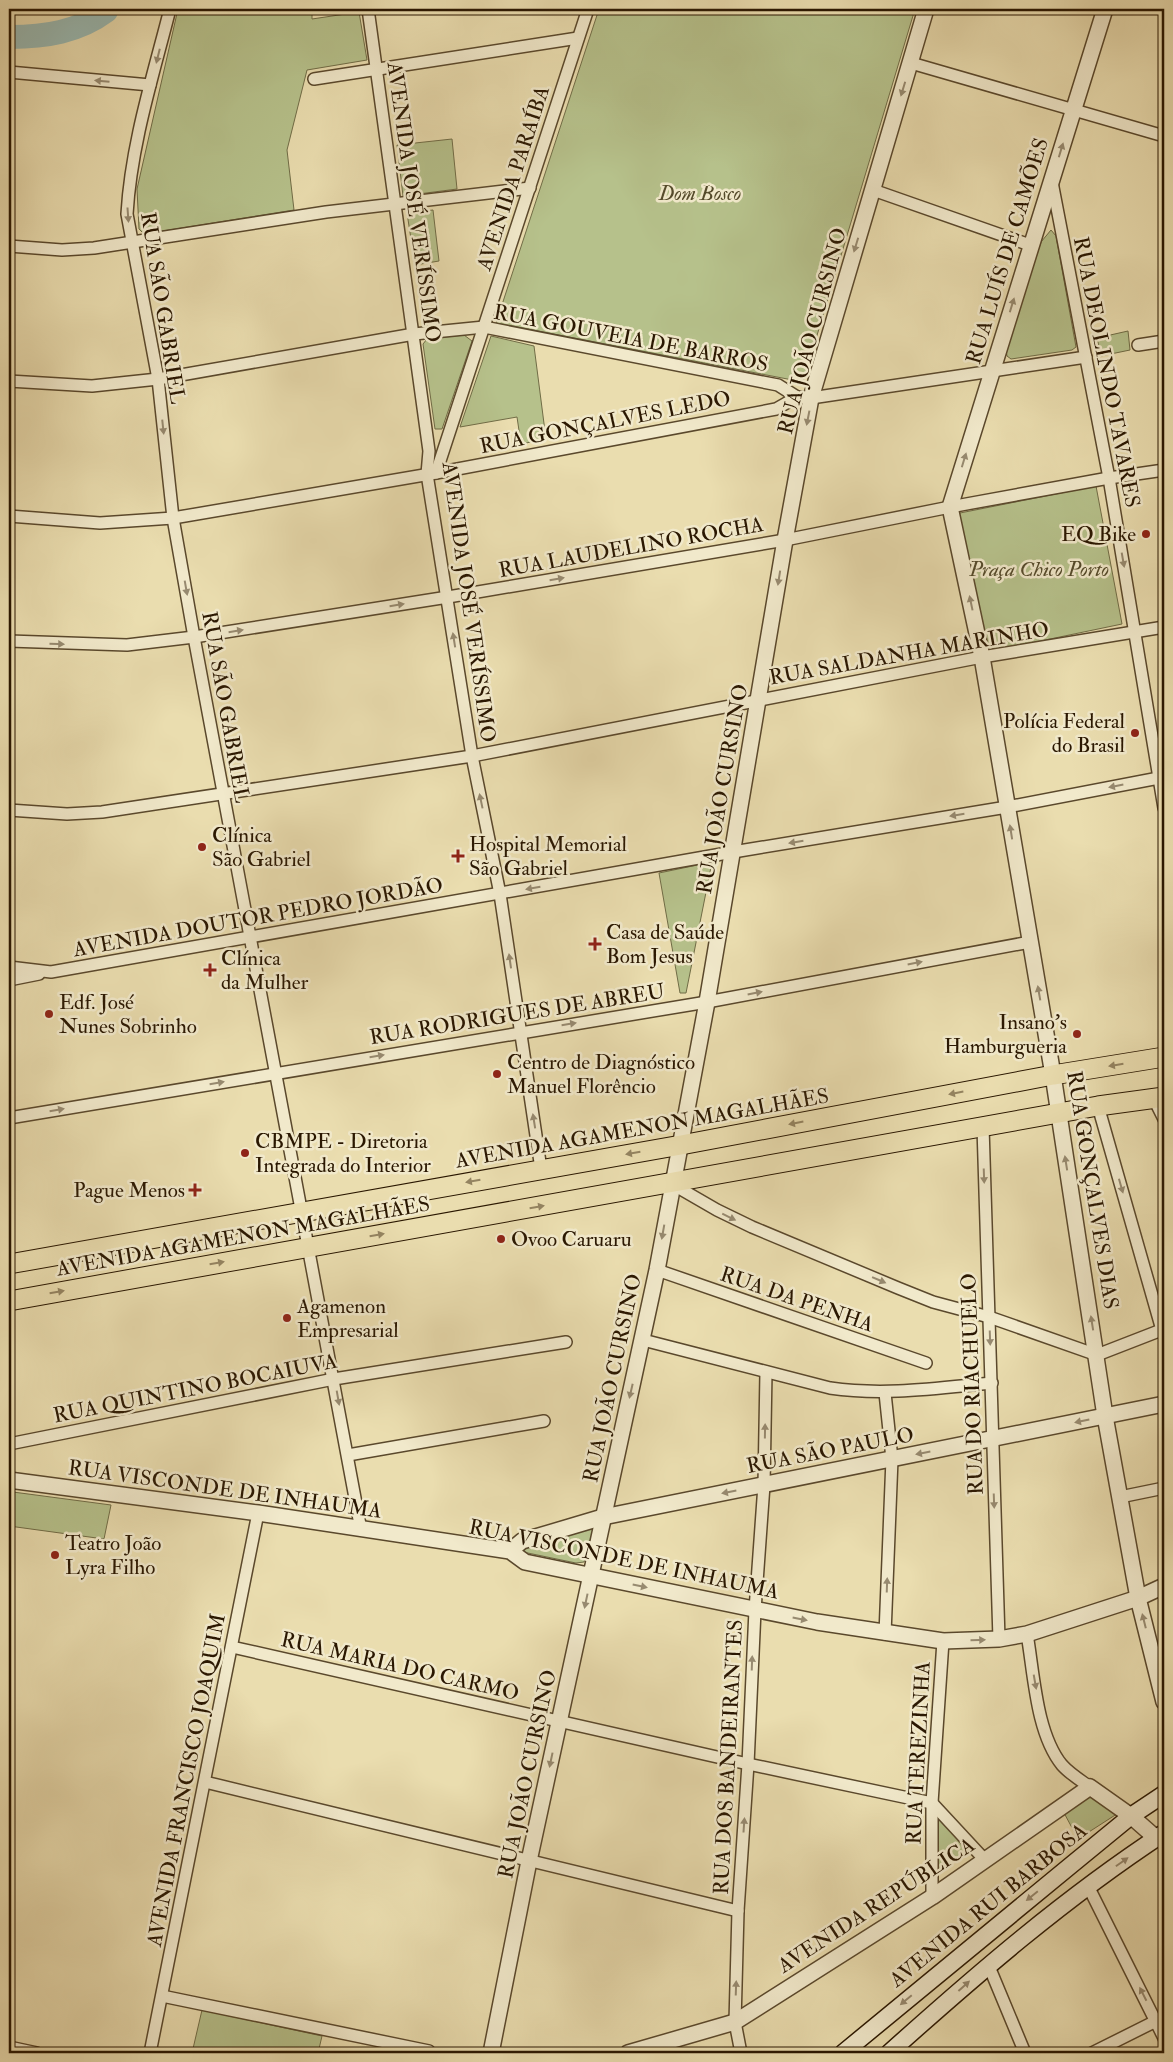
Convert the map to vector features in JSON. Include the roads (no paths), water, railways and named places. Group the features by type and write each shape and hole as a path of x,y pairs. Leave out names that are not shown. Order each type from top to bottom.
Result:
{"main road":[{"name":"AVENIDA AGAMENON MAGALHÃES","path":"9,1264 681,1144 1053,1075 1164,1057"},
{"name":"AVENIDA AGAMENON MAGALHÃES","path":"9,1301 672,1184 1058,1113 1159,1098"},
{"name":"AVENIDA RUI BARBOSA","path":"843,2053 1131,1816 1164,1794"},
{"path":"889,2053 988,1964 1088,1886 1160,1836"}],"street":[{"name":"RUA SÃO GABRIEL","path":"170,9 150,85 128,187 127,214 158,379 173,518 194,637 300,1212 334,1379 361,1530"},
{"name":"AVENIDA JOSÉ VERÍSSIMO","path":"368,9 414,334 448,597 472,756 500,894 541,1169"},
{"name":"AVENIDA PARAÍBA","path":"431,473 484,327 588,9"},
{"name":"RUA JOÃO CURSINO","path":"491,2053 529,1861 643,1340 681,1144 759,700 785,540 804,398 873,190 926,9"},
{"name":"RUA LUÍS DE CAMÕES","path":"950,507 1105,9"},
{"path":"314,79 578,38"},
{"path":"911,62 1073,111 1164,136"},
{"path":"9,72 150,85"},
{"name":"RUA DEOLINDO TAVARES","path":"1052,180 1109,478 1162,777 1164,808"},
{"path":"9,246 62,250 132,243 287,218 530,188"},
{"path":"873,190 1030,245"},
{"name":"RUA GOUVEIA DE BARROS","path":"9,381 92,386 158,379 414,334 484,327 778,386 804,398"},
{"path":"1138,345 1164,341"},
{"name":"RUA GONÇALVES LEDO","path":"9,516 100,523 173,518 431,473 776,409 804,398 992,369 1086,357"},
{"name":"RUA LAUDELINO ROCHA","path":"9,641 127,645 194,637 448,597 785,540 950,507 1164,470"},
{"name":"RUA GONÇALVES DIAS","path":"950,507 982,657 1053,1075 1105,1416 1138,1598 1164,1702"},
{"name":"RUA SALDANHA MARINHO","path":"9,810 67,814 102,812 472,756 982,657 1164,627"},
{"name":"AVENIDA DOUTOR PEDRO JORDÃO","path":"9,967 51,972 733,852 1007,807 1162,777"},
{"name":"RUA RODRIGUES DE ABREU","path":"9,1118 707,1002 1030,942"},
{"path":"9,980 51,972"},
{"path":"1159,1098 1164,1119"},
{"path":"672,1184 717,1210 752,1227 934,1302 989,1317 1097,1355 1163,1330 1098,1106"},
{"name":"RUA DO RIACHUELO","path":"983,1127 999,1639"},
{"name":"RUA DA PENHA","path":"656,1270 926,1363"},
{"path":"643,1340 830,1388 856,1392 886,1392 992,1383"},
{"name":"RUA QUINTINO BOCAIUVA","path":"9,1444 334,1379 566,1342"},
{"name":"RUA DOS BANDEIRANTES","path":"742,2053 735,2022 738,1911 764,1484 766,1372"},
{"path":"885,1634 892,1459 886,1392"},
{"name":"RUA SÃO PAULO","path":"510,1551 522,1541 603,1517 1164,1404"},
{"path":"348,1455 544,1421"},
{"name":"RUA VISCONDE DE INHAUMA","path":"9,1480 510,1551 525,1562 591,1576 755,1610 885,1634 943,1641 999,1639 1027,1634 1138,1598 1164,1586"},
{"path":"1120,1496 1164,1488"},
{"name":"AVENIDA FRANCISCO JOAQUIM","path":"150,2053 258,1514"},
{"path":"1027,1634 1044,1731 1052,1751 1067,1770 1160,1836"},
{"name":"RUA TEREZINHA","path":"932,1897 932,1803 943,1641"},
{"name":"RUA MARIA DO CARMO","path":"232,1647 559,1722 932,1803"},
{"path":"205,1782 738,1911"},
{"name":"AVENIDA REPÚBLICA","path":"631,2053 735,2022 932,1897 1090,1787"},
{"path":"932,1803 984,1859"},
{"path":"1088,1886 1160,2019 1164,2038"},
{"path":"988,1964 1025,2053"},
{"path":"162,1996 429,2051"},
{"path":"1092,2053 1160,2019"},
{"path":"9,2048 37,2053"}],"waterway":[{"path":"10,37 36,36 61,32 84,24 106,11"}],"place":[{"name":"EQ Bike","path":"1146,534"},
{"name":"Polícia Federal do Brasil","path":"1135,733"},
{"name":"Clínica São Gabriel","path":"202,847"},
{"name":"Hospital Memorial São Gabriel","path":"458,856"},
{"name":"Casa de Saúde Bom Jesus","path":"595,944"},
{"name":"Clínica da Mulher","path":"210,970"},
{"name":"Edf. José Nunes Sobrinho","path":"49,1014"},
{"name":"Insano's Hamburgueria","path":"1077,1034"},
{"name":"Centro de Diagnóstico Manuel Florêncio","path":"497,1074"},
{"name":"CBMPE - Diretoria Integrada do Interior","path":"245,1153"},
{"name":"Pague Menos","path":"195,1190"},
{"name":"Ovoo Caruaru","path":"501,1239"},
{"name":"Agamenon Empresarial","path":"287,1318"},
{"name":"Teatro João Lyra Filho","path":"55,1555"}],"park label":[{"name":"Dom Bosco","path":"700,193"},
{"name":"Praça Chico Porto","path":"1039,569"}]}
